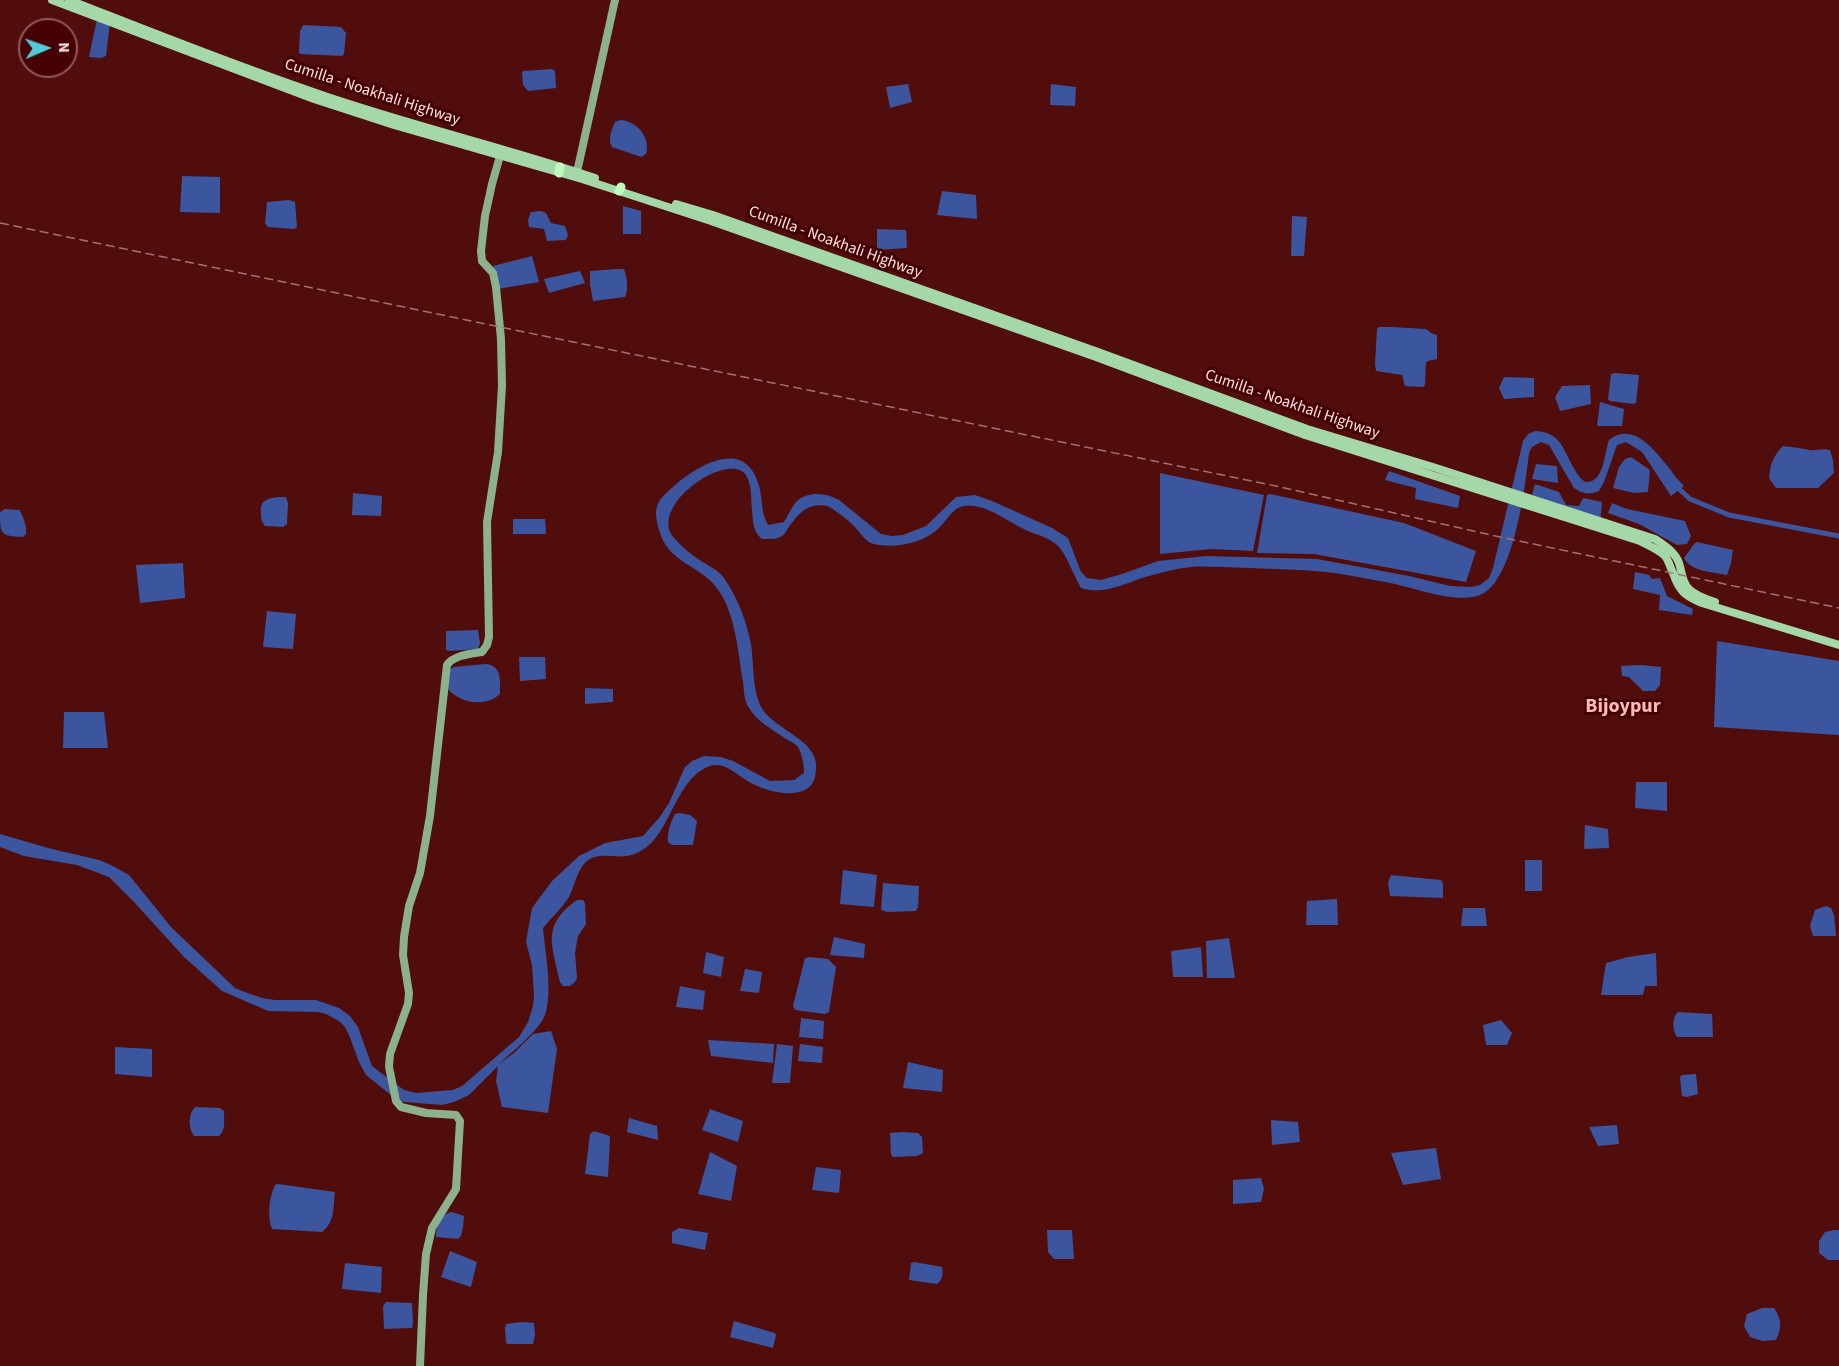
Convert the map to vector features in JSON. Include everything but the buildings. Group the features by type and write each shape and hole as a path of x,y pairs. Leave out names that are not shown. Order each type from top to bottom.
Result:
{"main road":[{"path":"52,0 314,99 394,125 620,189 1248,411 1305,435 1586,521 1655,539 1678,560 1686,586 1700,599 1839,645"},
{"name":"Cumilla - Noakhali Highway","path":"69,0 316,93 559,170 577,172 620,189"},
{"path":"577,172 615,0"},
{"path":"420,1366 426,1254 432,1228 456,1189 460,1121 456,1115 426,1113 401,1107 396,1101 390,1073 390,1054 410,993 403,955 404,937 409,906 420,873 430,816 447,665 456,657 482,652 489,637 488,522 498,452 502,386 500,327 494,276 491,269 482,261 481,251 485,216 500,156"},
{"path":"1700,599 1839,640"}],"water":[{"path":"97,19 110,23 106,56 101,58 89,57"},
{"path":"303,25 341,27 346,33 344,54 342,56 300,54 300,31"},
{"path":"552,69 555,71 556,88 528,91 523,85 523,71"},
{"path":"908,84 912,102 890,108 886,87"},
{"path":"1051,84 1076,87 1075,106 1050,105"},
{"path":"620,120 632,123 641,131 646,142 646,154 641,157 612,147 611,131 615,122"},
{"path":"182,176 220,177 220,213 180,212"},
{"path":"942,191 976,195 977,219 937,215"},
{"path":"289,200 295,202 297,227 294,229 268,227 265,223 267,202"},
{"path":"623,206 641,211 641,234 623,234"},
{"path":"531,212 546,213 551,223 565,226 568,235 566,240 547,241 544,229 529,227 528,220"},
{"path":"1292,216 1307,217 1304,256 1291,256"},
{"path":"877,229 906,230 907,248 877,250"},
{"path":"532,256 539,282 498,289 497,275 493,266"},
{"path":"624,269 627,279 625,297 593,301 590,271"},
{"path":"580,271 585,283 549,293 544,279"},
{"path":"1392,327 1426,329 1437,335 1437,359 1426,363 1423,387 1405,386 1402,375 1376,371 1377,329"},
{"path":"1611,374 1639,375 1636,403 1608,399"},
{"path":"1504,377 1534,378 1534,397 1504,399 1499,388"},
{"path":"1590,385 1591,404 1560,411 1555,397 1562,386"},
{"path":"1600,402 1624,409 1622,426 1597,426"},
{"path":"1535,431 1546,433 1560,443 1578,475 1585,482 1596,478 1600,473 1609,440 1620,434 1631,435 1642,440 1661,458 1684,486 1671,496 1642,452 1626,442 1617,445 1599,491 1583,493 1574,488 1549,445 1541,442 1532,447 1529,453 1517,528 1504,568 1495,583 1484,593 1464,598 1324,572 1207,567 1172,570 1112,588 1089,590 1081,588 1065,556 1055,543 982,508 966,506 958,508 939,528 925,538 908,544 891,546 871,543 848,520 828,506 821,505 809,507 800,513 780,537 762,539 754,526 750,487 746,475 737,469 723,470 693,485 680,497 671,511 669,525 674,538 695,557 720,574 730,588 742,611 749,636 759,703 770,718 807,746 816,765 815,777 811,785 804,790 796,793 776,792 746,780 732,770 716,765 710,766 700,771 692,779 678,798 661,831 645,848 631,855 593,858 584,864 577,875 569,897 543,928 549,989 546,1012 533,1033 499,1064 514,1053 533,1034 551,1031 557,1049 548,1113 502,1107 496,1081 498,1066 469,1095 454,1102 442,1105 397,1100 366,1075 345,1027 339,1021 318,1012 268,1011 222,991 184,957 109,877 77,865 24,856 0,847 0,834 111,865 129,875 171,927 235,988 262,998 316,1000 339,1008 350,1016 358,1027 372,1066 404,1090 416,1093 453,1090 462,1086 519,1037 528,1022 534,995 532,965 526,942 532,908 552,881 579,856 605,843 643,836 669,803 685,767 704,756 721,757 733,761 770,781 794,780 804,773 798,747 760,721 747,705 733,625 721,594 704,576 669,549 658,526 656,513 660,500 695,471 720,460 732,459 743,462 753,471 759,486 768,525 784,522 797,501 812,494 839,500 881,534 892,536 903,535 926,526 956,497 975,495 1052,528 1068,538 1081,572 1087,578 1101,580 1158,561 1206,556 1317,559 1450,586 1472,587 1480,585 1489,578 1523,441 1528,434"},
{"path":"1783,446 1830,450 1834,473 1818,488 1776,488 1769,478 1770,469 1774,457"},
{"path":"1631,457 1650,470 1648,492 1634,493 1613,488 1619,467 1625,459"},
{"path":"1536,464 1557,466 1558,483 1532,479"},
{"path":"1389,471 1460,496 1458,508 1415,499 1416,488 1385,480"},
{"path":"1160,473 1264,495 1253,551 1211,549 1160,554"},
{"path":"1535,484 1559,492 1566,505 1579,506 1583,498 1602,502 1600,522 1532,495"},
{"path":"353,493 382,496 381,516 352,515"},
{"path":"1267,495 1404,523 1476,551 1466,582 1314,554 1257,553"},
{"path":"286,497 287,524 283,527 265,526 261,518 263,503 269,499"},
{"path":"1612,503 1627,509 1685,521 1691,536 1687,544 1677,545 1639,524 1608,513"},
{"path":"5,509 20,510 26,527 26,534 23,537 10,536 1,529 0,512"},
{"path":"513,519 545,519 546,534 513,534"},
{"path":"1697,542 1733,550 1727,575 1703,571 1687,563 1684,558"},
{"path":"183,563 185,598 140,603 136,565"},
{"path":"1635,572 1649,575 1652,579 1660,578 1667,596 1693,609 1692,615 1659,610 1660,595 1633,589"},
{"path":"267,611 296,614 293,649 263,647"},
{"path":"478,630 480,643 478,649 446,650 446,631"},
{"path":"1717,641 1839,661 1839,735 1714,727"},
{"path":"519,657 545,657 546,679 520,681"},
{"path":"486,664 495,668 499,674 500,694 494,698 473,702 459,698 448,689 450,670 453,667"},
{"path":"1621,666 1661,667 1660,685 1655,691 1643,691 1629,677 1622,676"},
{"path":"585,688 613,689 613,702 585,704"},
{"path":"64,712 104,712 108,748 63,748"},
{"path":"1636,782 1667,782 1667,811 1635,808"},
{"path":"675,814 690,815 697,821 693,845 672,845 668,842 670,825"},
{"path":"1585,825 1608,829 1609,848 1584,849"},
{"path":"1525,860 1542,860 1542,891 1525,891"},
{"path":"843,870 877,875 874,907 840,904"},
{"path":"1391,875 1441,880 1443,898 1390,896 1388,883"},
{"path":"883,883 919,886 916,911 881,910"},
{"path":"1337,899 1338,925 1306,925 1307,901"},
{"path":"577,900 583,900 585,903 586,924 578,936 575,953 577,978 570,986 563,986 554,957 552,936 558,918"},
{"path":"1826,906 1831,908 1834,915 1836,936 1813,936 1810,926 1815,910"},
{"path":"1463,908 1485,908 1487,926 1461,926"},
{"path":"834,937 865,944 864,958 830,955"},
{"path":"1229,938 1235,978 1207,978 1206,941"},
{"path":"1201,947 1203,977 1173,977 1171,951"},
{"path":"706,952 724,957 721,977 703,973"},
{"path":"1656,953 1657,986 1645,986 1643,995 1601,995 1606,963"},
{"path":"805,958 828,959 836,967 829,1012 825,1014 795,1010 793,1006"},
{"path":"745,969 762,972 759,993 740,991"},
{"path":"680,986 705,991 703,1010 676,1007"},
{"path":"1678,1012 1712,1014 1713,1037 1677,1037 1673,1024"},
{"path":"801,1018 824,1021 823,1039 799,1037"},
{"path":"1501,1020 1512,1033 1507,1045 1486,1045 1483,1025"},
{"path":"708,1040 774,1044 773,1063 711,1056"},
{"path":"777,1044 793,1046 790,1083 772,1083"},
{"path":"800,1044 823,1047 822,1063 798,1061"},
{"path":"115,1047 152,1049 152,1077 115,1074"},
{"path":"908,1062 943,1070 942,1092 903,1088"},
{"path":"1696,1074 1698,1094 1682,1096 1680,1077"},
{"path":"195,1107 220,1108 224,1111 224,1128 219,1136 194,1136 190,1121"},
{"path":"710,1109 743,1121 738,1142 702,1130"},
{"path":"629,1118 657,1126 658,1140 627,1132"},
{"path":"1271,1120 1298,1122 1300,1142 1272,1145"},
{"path":"1617,1125 1619,1144 1598,1146 1589,1127"},
{"path":"594,1131 610,1136 608,1177 585,1174 590,1134"},
{"path":"890,1133 918,1133 922,1137 923,1153 917,1156 893,1157"},
{"path":"1436,1148 1441,1179 1403,1185 1391,1153"},
{"path":"710,1152 737,1166 731,1201 698,1194"},
{"path":"816,1167 841,1170 839,1193 812,1190"},
{"path":"1261,1178 1264,1189 1261,1202 1233,1204 1233,1180"},
{"path":"275,1185 335,1192 333,1214 329,1224 322,1232 272,1229 269,1213 270,1201"},
{"path":"452,1212 464,1216 461,1236 458,1239 436,1237 440,1221 444,1215"},
{"path":"679,1228 708,1233 705,1250 672,1243 672,1232"},
{"path":"1047,1230 1072,1230 1074,1259 1054,1259 1048,1252"},
{"path":"1839,1230 1839,1260 1828,1260 1819,1253 1819,1241 1825,1232"},
{"path":"450,1251 477,1262 471,1287 441,1277"},
{"path":"345,1263 382,1267 381,1293 342,1289"},
{"path":"911,1263 942,1267 942,1274 937,1284 909,1280"},
{"path":"386,1302 412,1303 412,1328 384,1329 383,1306"},
{"path":"1762,1308 1774,1308 1779,1316 1780,1327 1776,1340 1763,1341 1750,1337 1744,1326 1747,1314"},
{"path":"734,1321 775,1333 773,1348 730,1337"},
{"path":"534,1323 533,1344 506,1343 506,1324"}],"waterway":[{"path":"1677,487 1690,499 1729,515 1839,536"}],"railway":[{"path":"0,223 1276,486 1500,537 1839,608"}],"district":[{"name":"Bijoypur","path":"1623,708"}]}
